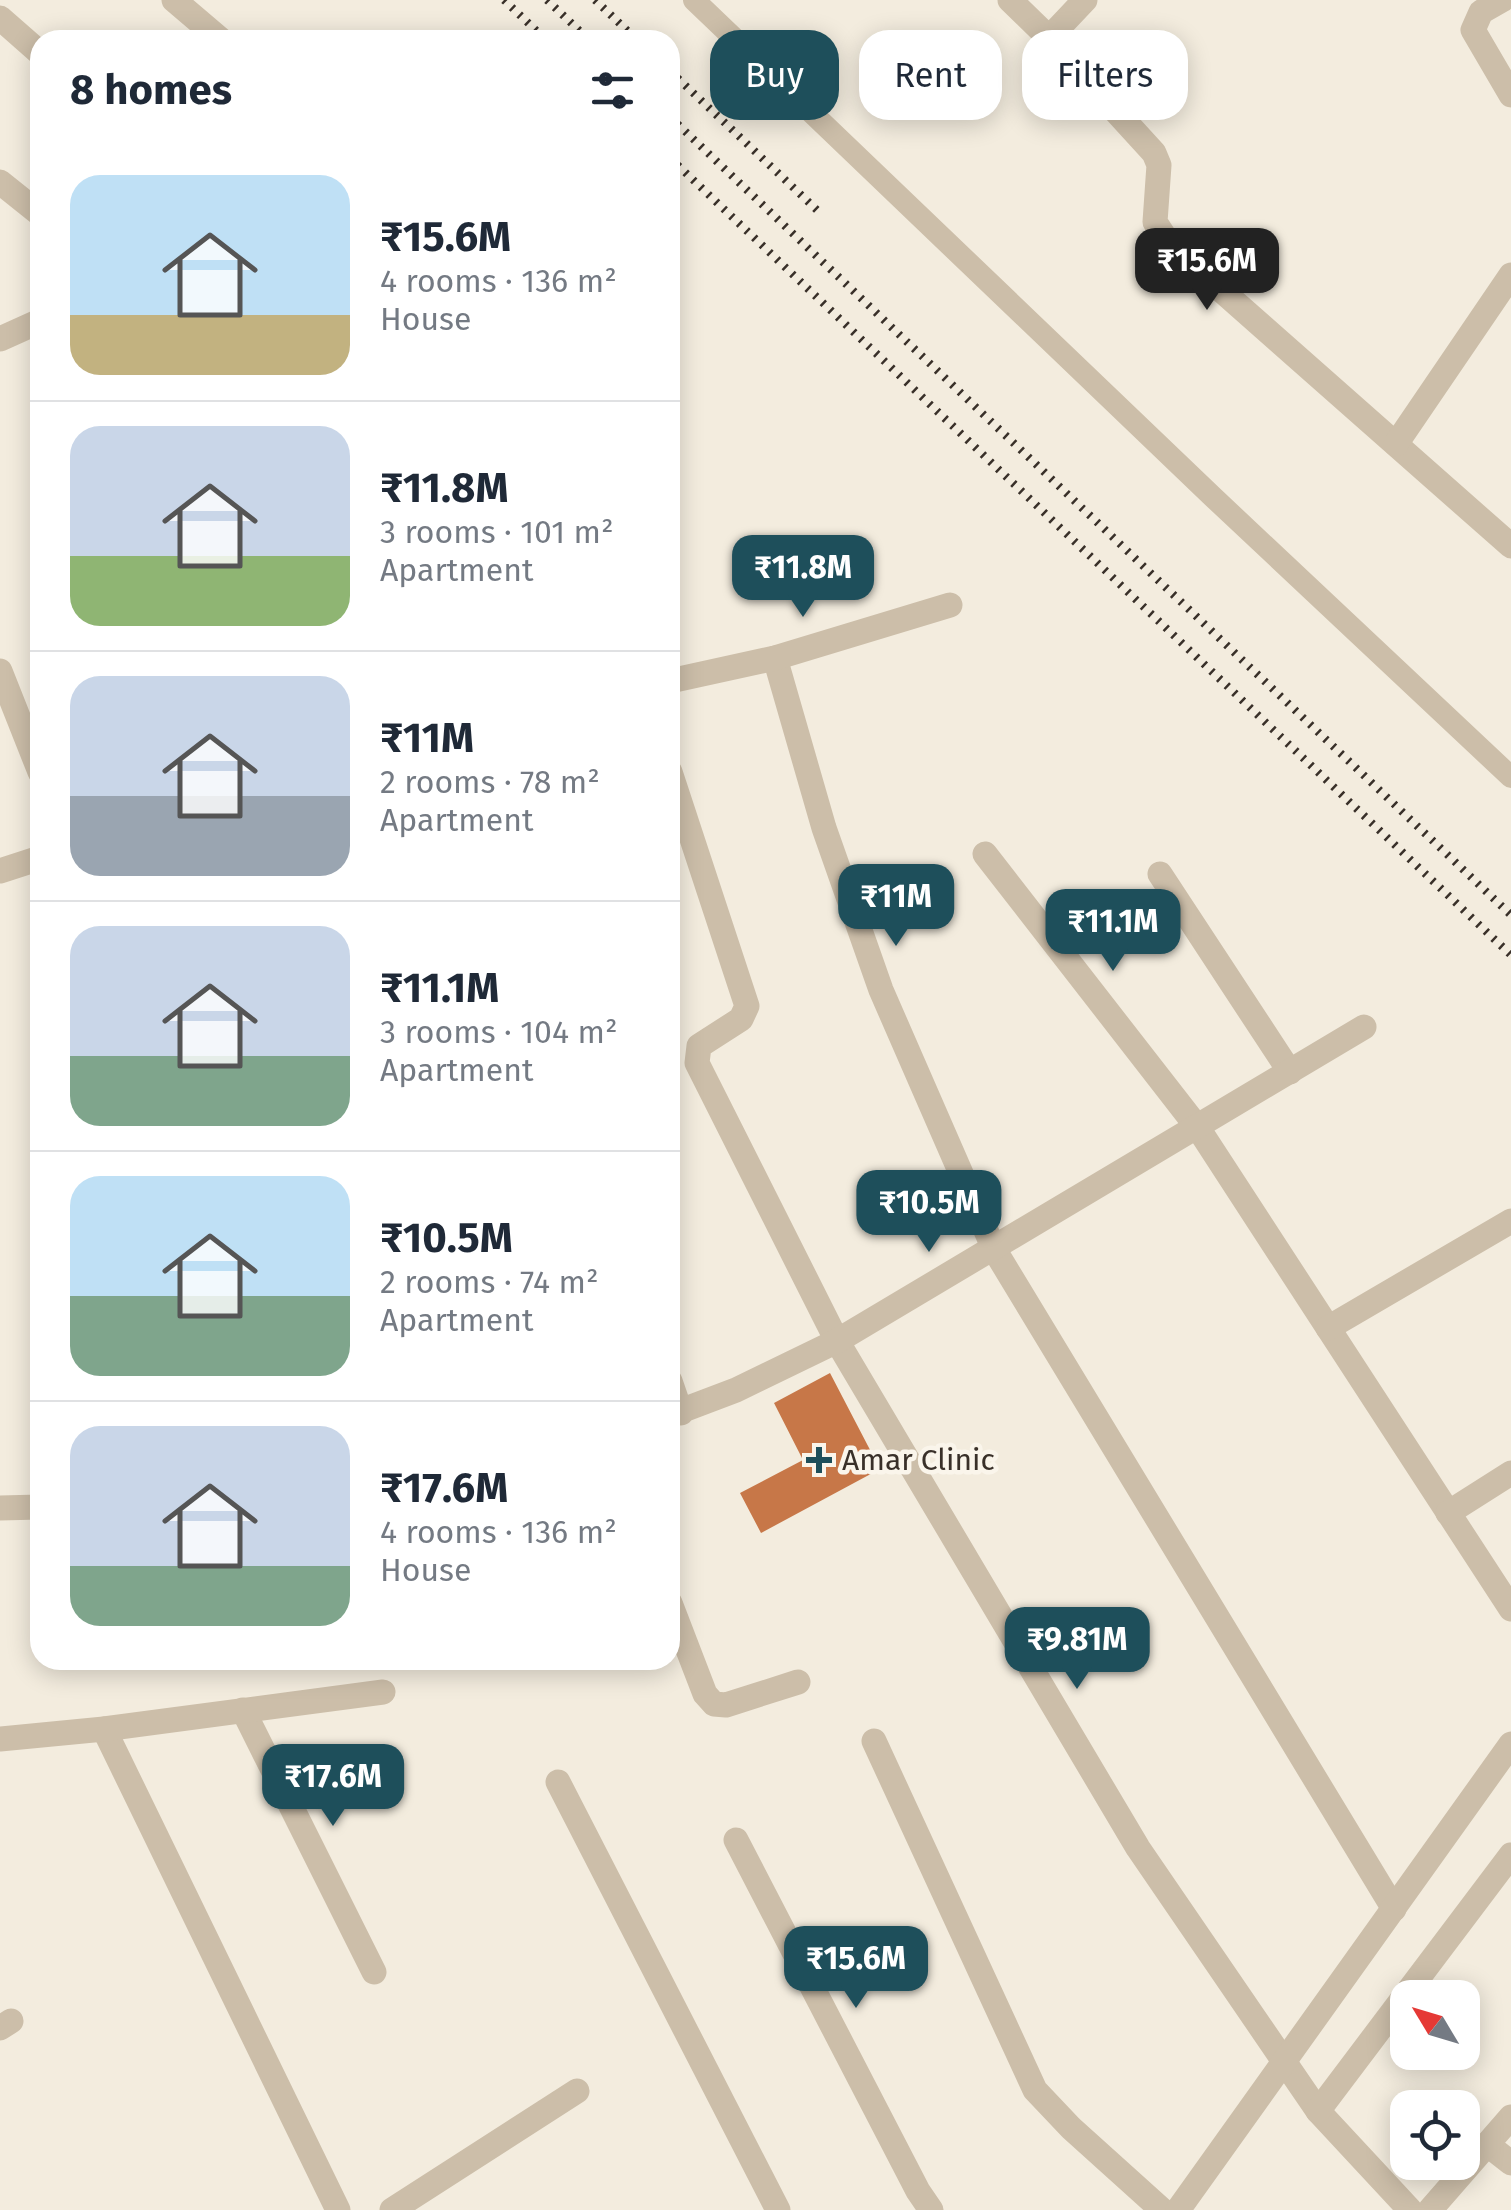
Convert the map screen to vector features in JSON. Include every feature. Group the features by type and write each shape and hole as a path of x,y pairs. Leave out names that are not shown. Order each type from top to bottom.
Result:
{"street":[{"path":"174,0 209,30"},
{"path":"1010,0 1041,30"},
{"path":"1057,30 1085,0"},
{"path":"1502,0 1482,12 1473,30 1511,95"},
{"path":"0,18 30,45"},
{"path":"1122,120 1158,160 1156,222 1170,244 1511,546"},
{"path":"0,182 30,206"},
{"path":"1396,444 1511,274"},
{"path":"0,339 30,326"},
{"path":"680,672 775,658 950,605"},
{"path":"775,658 824,828 881,990 994,1249 1394,1909"},
{"path":"0,670 30,746"},
{"path":"680,802 747,1006 741,1019 699,1046 697,1064 837,1341 1138,1848 1318,2111 1410,2210"},
{"path":"986,854 1198,1128 1511,1610"},
{"path":"0,871 30,861"},
{"path":"1160,874 1290,1072"},
{"path":"680,1412 736,1390 837,1341 1364,1027"},
{"path":"1328,1328 1511,1222"},
{"path":"1448,1513 1511,1473"},
{"path":"0,1508 30,1507"},
{"path":"680,1628 706,1694 714,1704 726,1704 798,1682"},
{"path":"0,1739 383,1692"},
{"path":"243,1710 374,1972"},
{"path":"104,1729 338,2210"},
{"path":"874,1741 1035,2090 1162,2210"},
{"path":"1190,2206 1284,2065 1511,1744"},
{"path":"558,1782 778,2210"},
{"path":"736,1840 909,2174 932,2210"},
{"path":"1318,2111 1511,1856"},
{"path":"392,2210 577,2091"},
{"path":"1430,2210 1511,2117"},
{"path":"1488,2145 1511,2164"}],"lane":[{"path":"694,0 1511,777"}],"building":[{"path":"830,1373 880,1469 761,1533 740,1493 803,1460 774,1403"}],"railway":[{"path":"504,0 536,30"},
{"path":"547,0 578,30"},
{"path":"595,0 626,30"},
{"path":"680,80 817,210"},
{"path":"680,126 1511,915"},
{"path":"680,167 1511,955"}],"place":[{"name":"Amar Clinic","path":"819,1460"}]}
